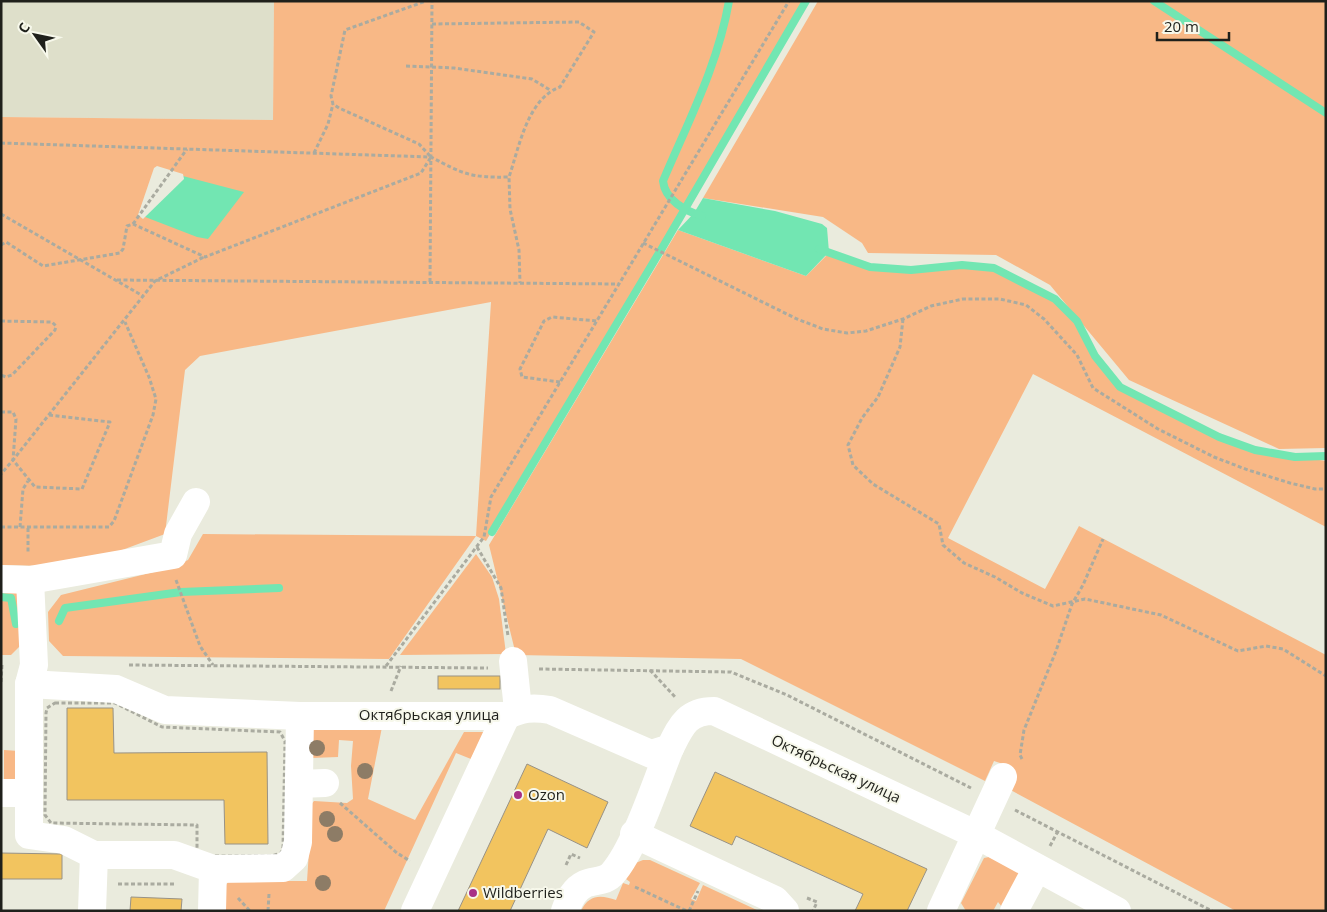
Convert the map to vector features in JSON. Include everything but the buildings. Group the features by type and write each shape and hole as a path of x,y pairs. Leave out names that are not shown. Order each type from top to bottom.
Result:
{"street":[{"path":"1,579 30,580 173,555 178,534 196,502"},
{"path":"30,580 34,665 29,684 28,835 64,840 94,855 174,855 213,869 283,868 294,858 312,784 300,716"},
{"path":"415,911 512,713 513,661"},
{"name":"Октябрьская улица","path":"29,684 116,689 165,710 300,716 512,713 534,708 550,710 651,754 670,748 680,728 690,717 700,711 714,711 977,835 1117,911"},
{"path":"565,911 576,890 585,884 611,876 634,834 670,748"},
{"path":"941,911 977,835 1014,772"},
{"path":"1,793 29,793"},
{"path":"634,834 775,900 785,911"},
{"path":"92,911 94,855"},
{"path":"1014,911 1037,868"},
{"path":"212,911 213,869"}],"path":[{"path":"314,153 328,124 333,104 331,96 345,30 426,1"},
{"path":"430,282 432,1"},
{"path":"386,666 484,537 491,497 788,1"},
{"path":"432,24 579,22 594,32 560,87 550,90 531,114 509,178 510,209 519,250 520,283"},
{"path":"406,66 454,68 532,79 550,90"},
{"path":"333,104 419,144 431,156 458,172 489,178 509,178"},
{"path":"1,143 431,156"},
{"path":"1,245 6,242 43,266 120,252 123,249 127,226 133,224 187,149"},
{"path":"1,474 125,322 155,281 205,257 421,173 431,156"},
{"path":"1,214 143,296"},
{"path":"133,224 205,257"},
{"path":"643,243 797,319 823,329 846,334 866,331 902,319 931,306 963,299 1000,298 1026,305 1044,319 1077,355 1093,388 1158,429 1214,457 1248,470 1290,484 1315,489 1326,489"},
{"path":"117,280 619,284"},
{"path":"560,382 542,381 520,375 520,370 544,321 552,317 597,321"},
{"path":"902,319 900,347 878,397 862,418 848,445 853,466 874,484 938,524 943,545 964,563 995,577 1022,593 1053,606 1072,604 1085,599 1161,615 1238,651 1266,646 1283,649 1326,676"},
{"path":"1,321 52,322 56,326 56,330 12,374 6,377 1,375"},
{"path":"1,527 109,527 114,521 153,415 156,399 125,322"},
{"path":"1,412 12,412 16,419 13,460 28,481 35,487 82,489 110,422 50,415"},
{"path":"20,527 23,488 28,481"},
{"path":"1014,772 1020,754 1024,730 1056,652 1072,604 1083,585 1103,539"},
{"path":"477,547 501,588 513,661"},
{"path":"166,557 200,646 214,666"},
{"path":"55,703 114,703 162,727 280,732 285,741 283,847 281,853 272,856 206,856 197,850 197,824 51,824 45,815 46,713 47,708 55,703"},
{"path":"312,784 327,792 397,854 432,874"},
{"path":"564,870 571,854 596,865 601,864 611,876 687,911"},
{"path":"114,884 184,884"}],"shaded area":[{"path":"1,1 274,1 273,120 1,117"},
{"path":"274,1 807,1 486,541 476,536 491,302 200,356 185,370 165,534 106,556 46,566 1,565 1,117 273,120"},
{"path":"818,1 1326,1 1326,448 1279,449 1129,380 1050,285 996,255 868,253 862,243 823,217 703,198"},
{"path":"156,169 244,192 208,239 197,237 140,215"},
{"path":"703,198 775,211 822,224 827,228 829,252 806,276 678,230 694,213"},
{"path":"678,230 806,276 827,255 870,267 911,270 962,265 994,268 1055,299 1077,321 1095,356 1120,387 1219,437 1255,450 1326,461 1326,527 1033,374 948,538 1045,589 1079,526 1326,655 1326,911 1236,911 1005,787 1012,767 994,761 985,781 741,659 516,655 489,545"},
{"path":"203,534 476,536 389,659 63,656 49,641 48,612 61,595 170,568 188,560"},
{"path":"476,554 492,577 499,599 506,654 400,655"},
{"path":"1,590 16,591 25,607 21,645 11,655 1,655"},
{"path":"382,727 368,799 415,820 464,732 484,732 471,759 456,753 384,911 223,911 225,886 229,881 307,881 311,821 310,806 314,801 347,803 353,799 351,766 353,741 339,740 338,757 311,758 309,729"},
{"path":"4,750 19,751 18,780 4,782"},
{"path":"989,857 1019,871 1019,877 1002,907 998,902 993,911 966,911 961,903 984,858"},
{"path":"643,860 650,860 700,883 691,899 696,901 703,885 759,911 581,911 588,901 596,897 616,900 623,883 629,885 630,882 626,879 633,864"}],"pier":[{"path":"157,166 183,174 184,179 143,219 138,215 154,168"}],"waterway":[{"path":"702,216 677,204 668,194 663,181 710,71 718,48 729,1"},
{"path":"661,250 806,1"},
{"path":"1154,1 1326,113"},
{"path":"819,249 870,267 911,270 962,265 994,268 1055,299 1077,321 1095,356 1120,387 1219,437 1255,450 1295,457 1326,456"},
{"path":"492,532 659,253"},
{"path":"59,621 65,608 181,592 279,588"},
{"path":"1,597 11,598 16,624"}],"place":[{"name":"Ozon","path":"518,795"},
{"name":"Wildberries","path":"473,893"}]}
